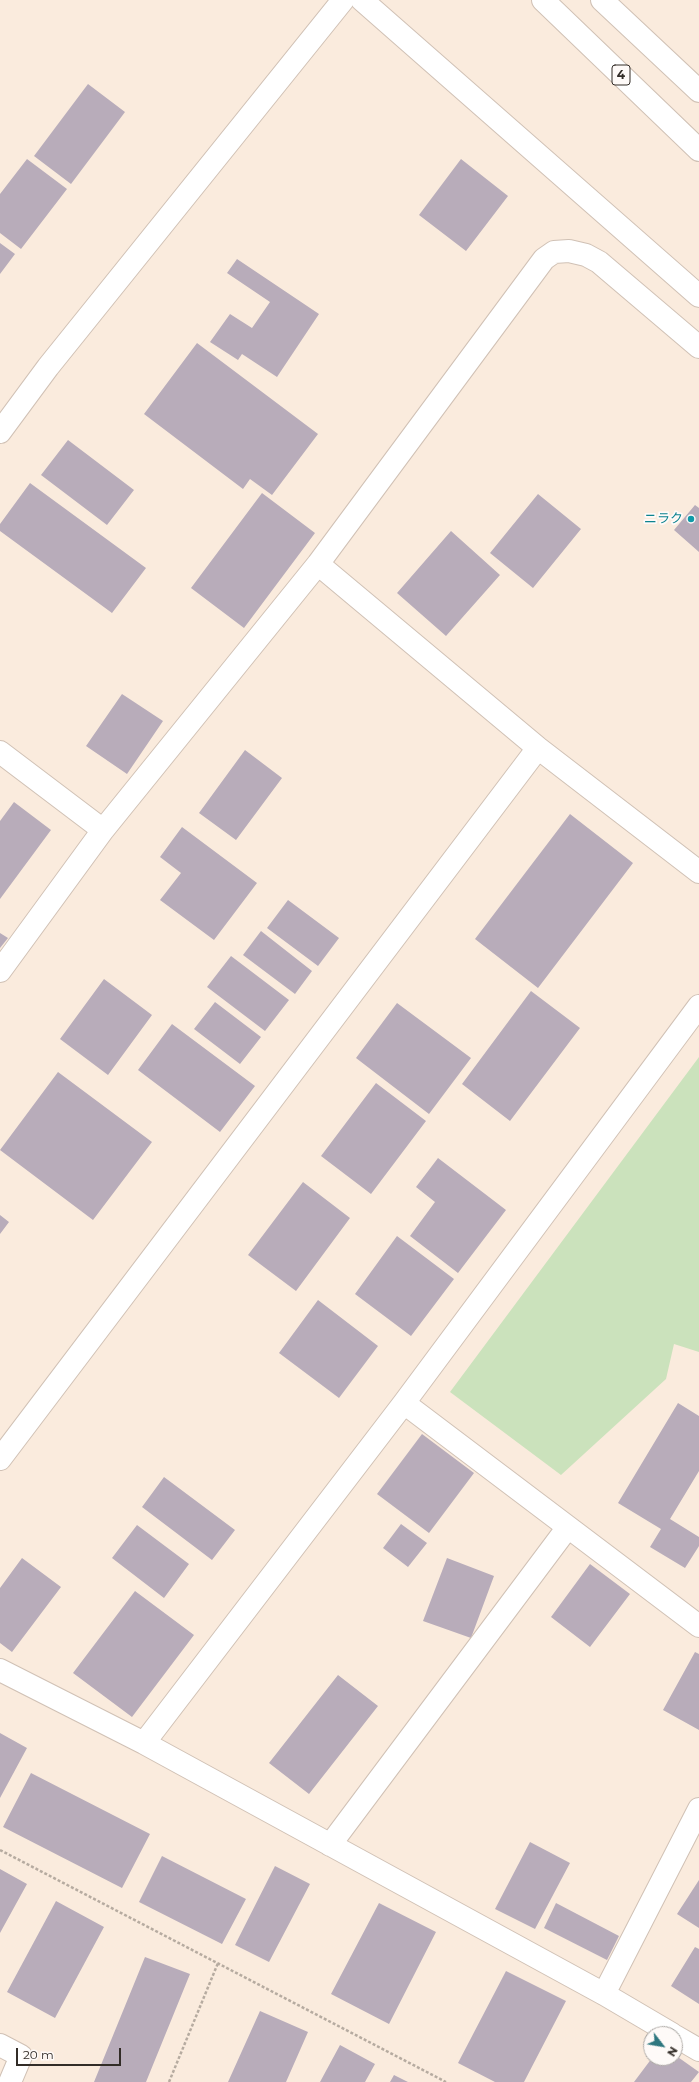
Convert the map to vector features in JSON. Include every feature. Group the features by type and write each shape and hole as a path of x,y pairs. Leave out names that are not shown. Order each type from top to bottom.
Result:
{"main road":[{"path":"0,432 48,367 343,0"},
{"path":"362,0 699,296"},
{"name":"4","path":"543,0 699,150"},
{"path":"602,0 699,91"},
{"path":"0,971 103,830 318,564 544,259 554,252 569,251 586,254 599,262 699,347"},
{"path":"318,564 538,748 699,872"},
{"path":"0,1459 538,748"},
{"path":"0,752 103,830"},
{"path":"144,1743 404,1403 699,1006"},
{"path":"404,1403 699,1626"},
{"path":"330,1845 568,1527"},
{"path":"0,1670 144,1743 604,1994 658,2026"},
{"path":"604,1994 693,1837 699,1809"},
{"path":"683,2041 699,2050"},
{"path":"0,2045 21,2056 10,2082"}],"path":[{"path":"0,1850 446,2082"},
{"path":"170,2082 218,1963"}],"green space":[{"path":"699,1057 699,1352 674,1344 666,1379 561,1475 450,1392"}],"building":[{"path":"88,84 125,112 71,184 34,156"},
{"path":"27,159 67,189 21,249 0,233 0,194"},
{"path":"461,159 508,196 466,251 419,215"},
{"path":"0,243 15,254 0,274"},
{"path":"237,259 319,314 277,377 242,354 238,360 210,342 230,314 252,328 270,302 227,273"},
{"path":"197,343 318,434 272,495 250,479 243,489 144,414"},
{"path":"68,440 134,490 107,525 41,475"},
{"path":"30,483 146,568 112,613 0,531 0,524"},
{"path":"262,493 315,533 244,628 191,588"},
{"path":"538,494 581,529 533,588 490,553"},
{"name":"ニラク","path":"695,505 699,508 699,552 674,530"},
{"path":"451,531 500,575 446,636 397,593"},
{"path":"122,694 163,721 127,774 86,746"},
{"path":"245,750 282,778 236,840 199,813"},
{"path":"14,802 51,830 0,899 0,821"},
{"path":"570,814 633,863 538,988 475,939"},
{"path":"182,827 257,883 214,940 160,900 181,873 160,857"},
{"path":"288,900 339,938 318,966 267,928"},
{"path":"261,931 312,971 295,994 243,955"},
{"path":"0,933 8,938 0,948"},
{"path":"231,956 289,1000 265,1031 207,987"},
{"path":"104,979 152,1015 108,1075 60,1039"},
{"path":"531,991 580,1028 510,1121 462,1084"},
{"path":"215,1002 261,1037 240,1064 194,1029"},
{"path":"397,1003 471,1058 429,1114 356,1058"},
{"path":"172,1024 255,1086 220,1132 138,1070"},
{"path":"58,1072 152,1142 93,1220 0,1150"},
{"path":"376,1083 426,1121 371,1194 321,1156"},
{"path":"438,1158 506,1210 458,1273 410,1236 435,1202 416,1187"},
{"path":"303,1182 350,1218 296,1291 248,1255"},
{"path":"0,1215 9,1222 0,1234"},
{"path":"397,1236 454,1279 411,1336 355,1294"},
{"path":"318,1300 378,1346 339,1398 279,1353"},
{"path":"678,1403 699,1416 699,1471 670,1519 699,1537 699,1546 685,1568 650,1547 661,1529 618,1503"},
{"path":"422,1434 474,1473 429,1533 377,1494"},
{"path":"164,1477 235,1530 212,1560 142,1507"},
{"path":"401,1524 427,1543 408,1567 383,1548"},
{"path":"137,1525 189,1564 164,1598 112,1558"},
{"path":"22,1558 61,1587 12,1652 0,1643 0,1588"},
{"path":"447,1558 494,1576 471,1638 423,1621"},
{"path":"590,1564 630,1594 590,1647 551,1617"},
{"path":"135,1591 194,1635 132,1717 73,1673"},
{"path":"695,1652 699,1654 699,1730 663,1710"},
{"path":"338,1675 378,1706 309,1794 269,1763"},
{"path":"0,1733 27,1748 0,1798"},
{"path":"31,1773 150,1834 122,1888 3,1827"},
{"path":"530,1842 570,1863 535,1929 495,1909"},
{"path":"162,1856 246,1899 222,1944 139,1902"},
{"path":"275,1866 310,1884 269,1962 235,1945"},
{"path":"0,1869 27,1884 0,1933"},
{"path":"699,1880 699,1928 677,1914"},
{"path":"56,1901 104,1927 55,2018 7,1992"},
{"path":"379,1903 436,1932 389,2024 331,1994"},
{"path":"556,1903 619,1936 607,1960 544,1928"},
{"path":"695,1947 699,1949 699,2004 671,1986"},
{"path":"145,1957 190,1974 146,2082 94,2082"},
{"path":"506,1971 566,2001 524,2082 495,2082 458,2063"},
{"path":"260,2011 308,2032 286,2082 228,2082"},
{"path":"340,2045 375,2064 365,2082 320,2082"},
{"path":"683,2061 699,2072 691,2082 634,2082 646,2066 683,2066"},
{"path":"394,2075 408,2082 390,2082"}],"place":[{"name":"ニラク","path":"691,519"}]}
